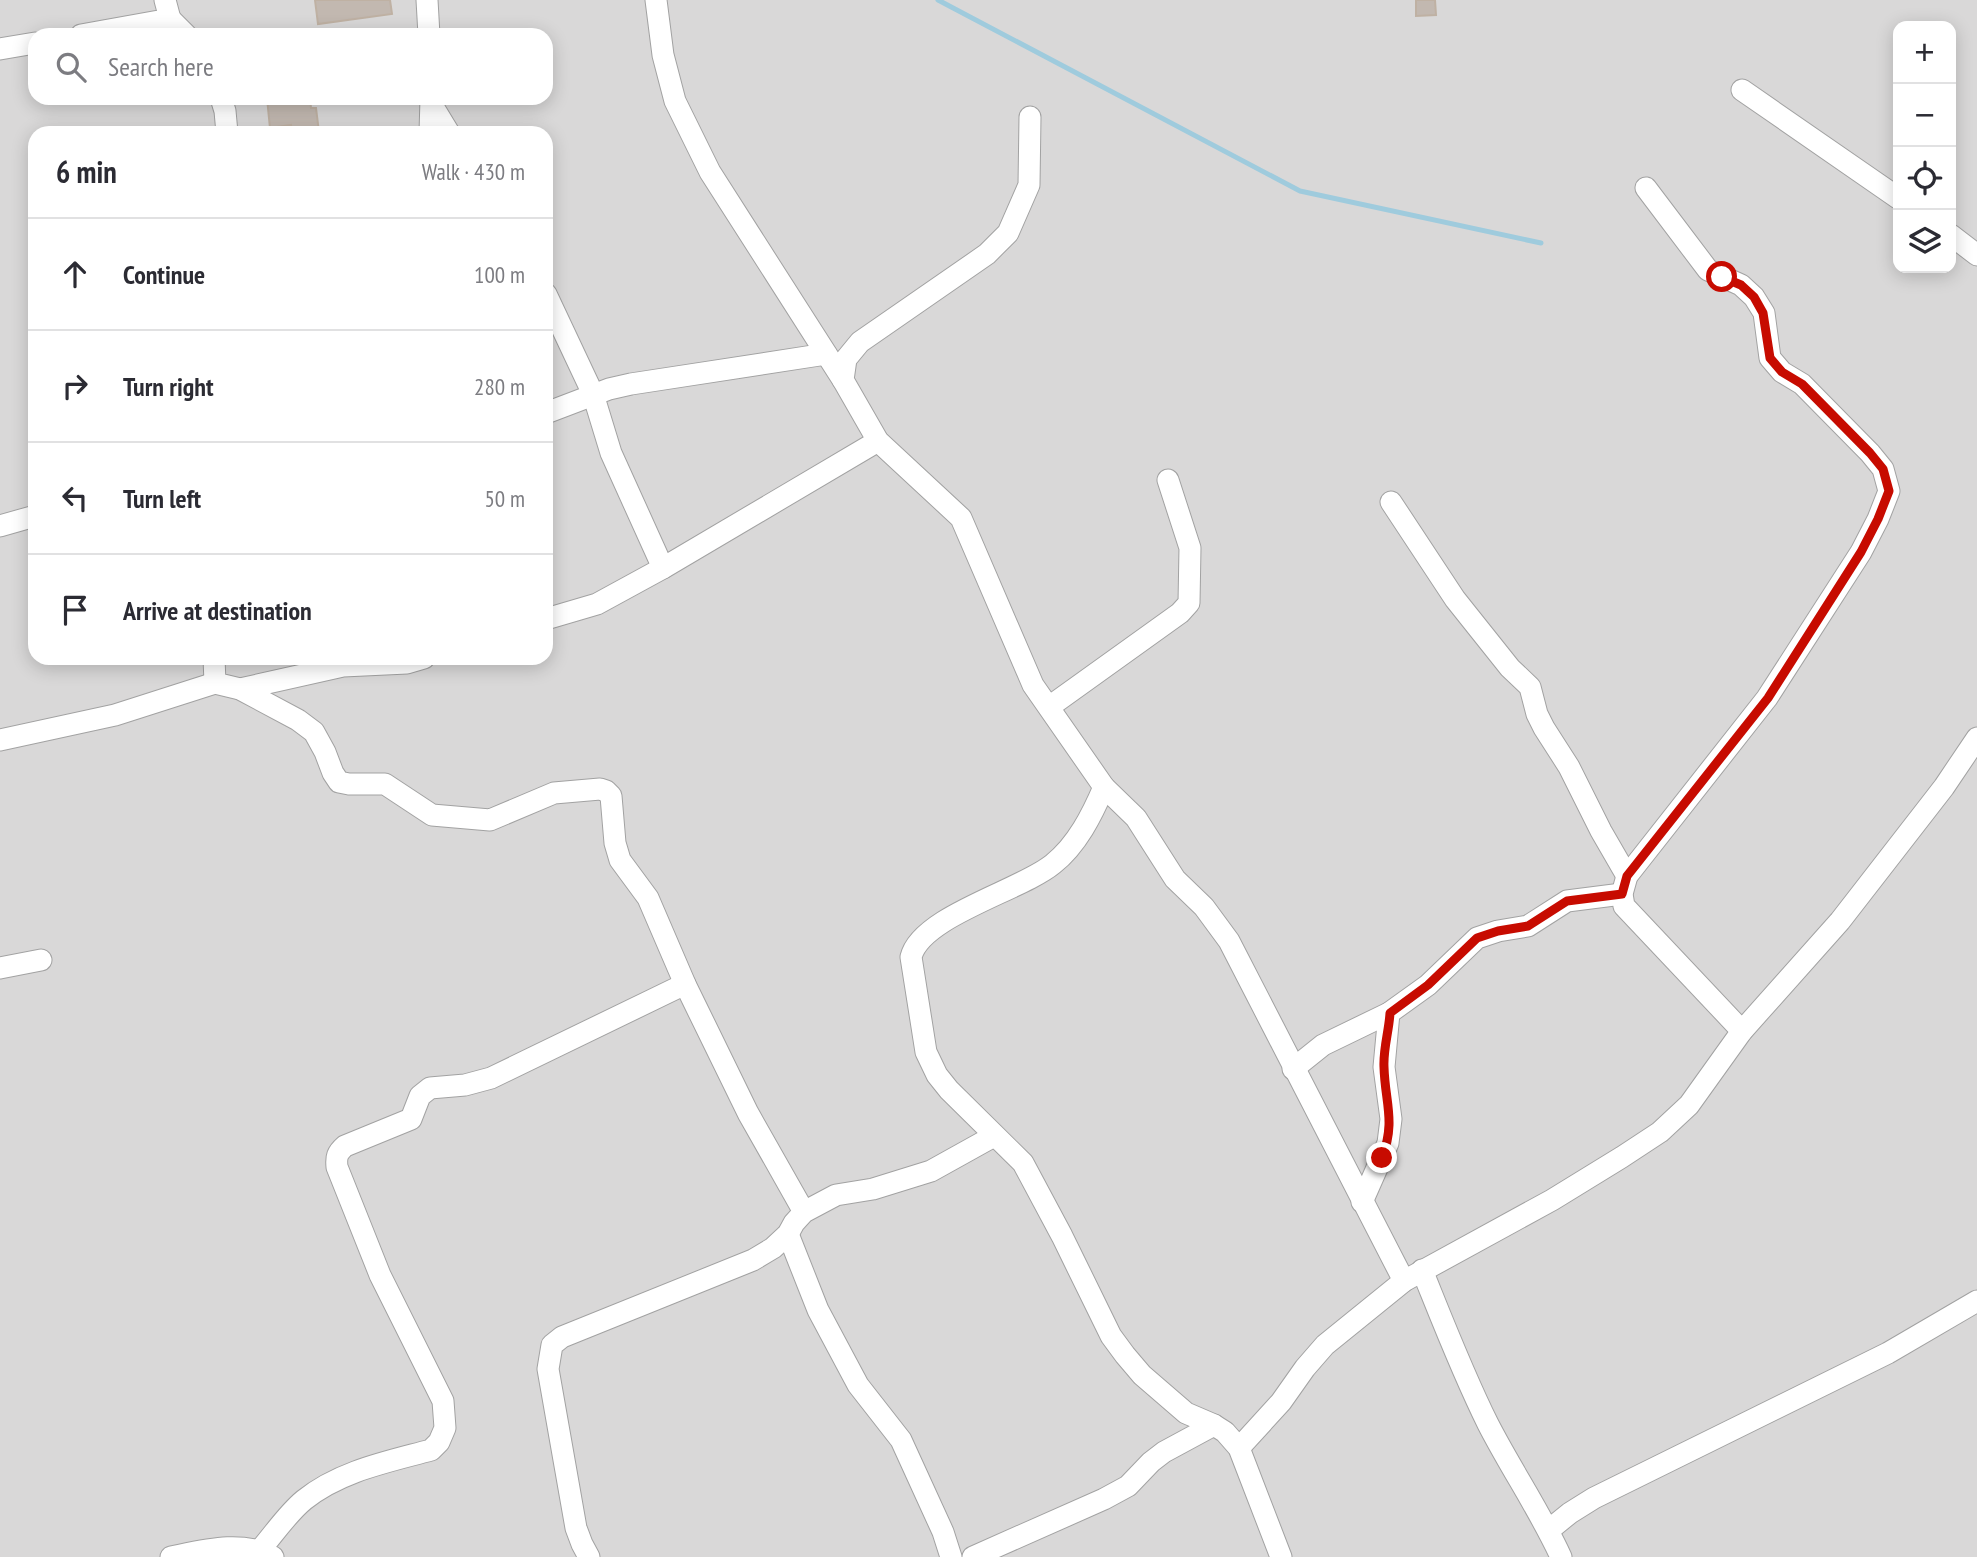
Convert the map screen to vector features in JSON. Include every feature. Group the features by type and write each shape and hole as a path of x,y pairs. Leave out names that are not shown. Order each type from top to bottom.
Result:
{"street":[{"path":"427,0 429,28"},
{"path":"656,0 663,55 675,101 709,172 843,380 878,440 961,519 1033,685 1104,788 1136,818 1175,879 1204,907 1229,941 1363,1202 1413,1275 1479,1406 1549,1530 1561,1557"},
{"path":"105,28 168,10 181,28"},
{"path":"0,49 28,44"},
{"path":"1742,90 1893,195"},
{"path":"223,105 226,126"},
{"path":"430,126 431,105"},
{"path":"433,105 445,126"},
{"path":"843,380 846,359 860,342 987,254 1008,233 1029,185 1030,117"},
{"path":"1293,1069 1323,1045 1390,1013 1428,985 1477,938 1528,926 1567,901 1624,885 1768,698 1861,552 1878,519 1889,491 1883,469 1802,384 1782,372 1770,358 1763,313 1754,297 1741,285 1708,270 1646,188"},
{"path":"1956,239 1977,255"},
{"path":"553,308 593,394 611,453 663,569"},
{"path":"553,410 593,394 631,384 826,354"},
{"path":"553,617 597,604 663,569 878,440"},
{"path":"1049,707 1180,613 1189,603 1190,548 1168,480"},
{"path":"1391,502 1455,599 1510,668 1530,687 1537,714 1569,767 1601,831 1624,885 1624,906 1742,1031"},
{"path":"0,526 28,518"},
{"path":"214,665 215,683"},
{"path":"240,690 343,666 364,665"},
{"path":"0,740 115,715 215,683 240,690 298,720 314,732 339,782 385,784 432,815 490,820 554,793 600,789 607,791 611,796 617,853 648,898 685,984 748,1112 804,1212"},
{"path":"1239,1448 1281,1402 1325,1345 1413,1275 1552,1200 1660,1132 1689,1105 1742,1031 1840,920 1944,786 1977,738"},
{"path":"1104,788 1086,823 1054,864 1041,873 968,907 921,938 913,947 911,957 926,1052 943,1082 1023,1163 1111,1336 1125,1355 1186,1413 1225,1432 1239,1448 1281,1557"},
{"path":"0,968 41,960"},
{"path":"171,1557 239,1546 267,1553 302,1502 325,1485 361,1469 431,1450 439,1442 445,1428 443,1401 380,1275 337,1167 336,1157 340,1150 411,1119 420,1096 430,1088 465,1085 491,1078 685,984"},
{"path":"1363,1202 1388,1143 1391,1119 1384,1067 1390,1013"},
{"path":"589,1557 576,1528 548,1369 552,1345 562,1337 754,1260 788,1234 804,1212 836,1195 873,1189 931,1171 994,1136"},
{"path":"788,1234 818,1310 858,1384 901,1440 943,1532 951,1557"},
{"path":"1549,1530 1594,1498 1888,1353 1977,1301"},
{"path":"972,1557 1128,1486 1164,1452 1214,1425"}],"shaded area":[{"path":"0,0 1977,0 1977,1557 0,1557"}],"building":[{"path":"315,0 390,0 392,14 318,24"},
{"path":"1416,0 1435,0 1436,15 1416,16"},
{"path":"268,105 311,105 311,108 316,108 318,126 270,126"}],"waterway":[{"path":"938,0 1300,191 1541,243"}],"route":[{"path":"1382,1158 1388,1143 1391,1119 1384,1067 1390,1013 1428,985 1477,938 1528,926 1567,901 1622,894 1627,876 1768,698 1861,552 1889,491 1883,469 1870,453 1802,384 1782,372 1770,358 1763,313 1754,297 1741,285 1722,277"}]}
